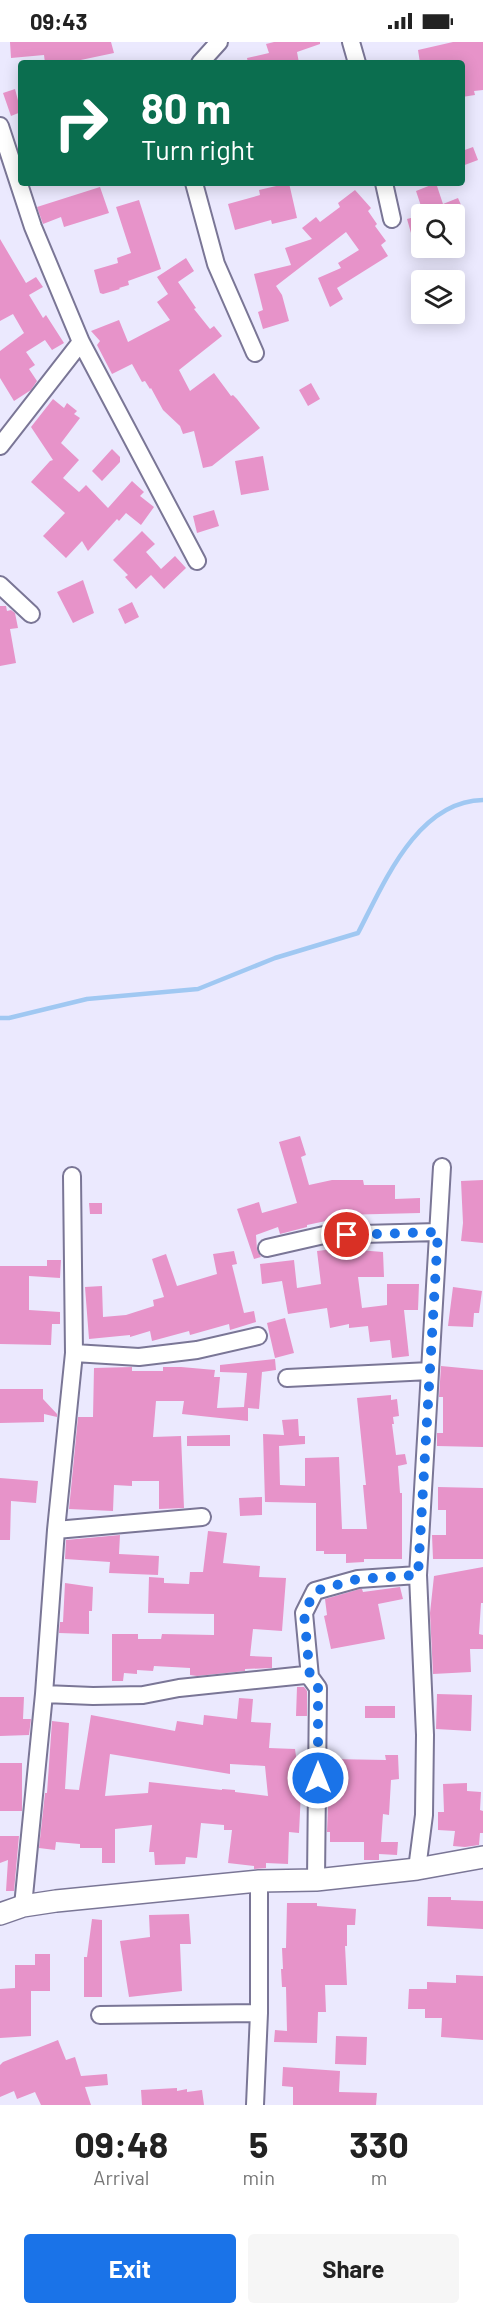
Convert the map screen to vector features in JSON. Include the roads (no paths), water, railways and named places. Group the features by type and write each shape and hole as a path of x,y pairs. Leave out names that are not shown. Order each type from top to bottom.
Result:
{"street":[{"path":"203,60 219,42"},
{"path":"351,42 356,60"},
{"path":"0,126 18,181"},
{"path":"20,186 33,227 81,342 197,561"},
{"path":"195,186 216,264 255,353"},
{"path":"385,186 392,219"},
{"path":"0,446 81,342"},
{"path":"0,585 31,614"},
{"path":"417,1869 424,1815 425,1734 418,1575 442,1167"},
{"path":"23,1906 74,1353 72,1176"},
{"path":"267,1248 324,1235 438,1232"},
{"path":"74,1353 139,1357 197,1350 258,1336"},
{"path":"287,1378 430,1371"},
{"path":"56,1530 202,1517"},
{"path":"316,1880 318,1688 310,1677 304,1613 315,1591 358,1579 418,1575"},
{"path":"44,1694 143,1695 179,1688 305,1675 310,1677"},
{"path":"0,1914 23,1906 259,1881 316,1880 417,1869 483,1857"},
{"path":"255,2105 259,2013 259,1881"},
{"path":"100,2015 259,2013"}],"waterway":[{"path":"0,1018 9,1018 87,999 198,989 275,958 358,933 392,869 421,829 439,814 460,804 483,800"}]}
